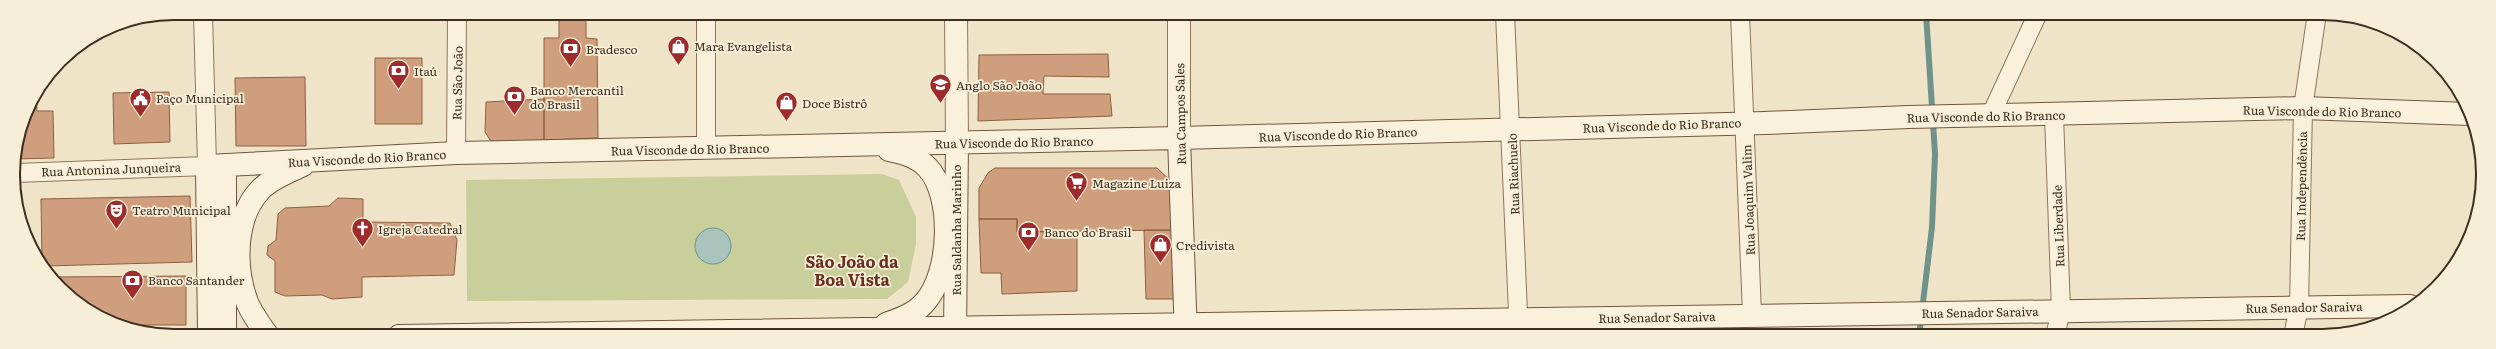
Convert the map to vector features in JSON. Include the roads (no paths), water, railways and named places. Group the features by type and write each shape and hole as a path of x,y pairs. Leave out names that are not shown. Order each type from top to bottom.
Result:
{"main road":[{"name":"Rua Saldanha Marinho","path":"955,329 957,143 956,20"},
{"name":"Rua Campos Sales","path":"1179,20 1179,138 1186,329"},
{"name":"Rua Visconde do Rio Branco","path":"216,166 456,153 1511,130 1908,117 1990,117 2303,108 2463,114"},
{"path":"869,145 911,156 927,167 937,182 942,199 945,245 940,275 925,302 905,317 875,328"},
{"path":"264,329 247,301 242,279 239,262 243,217 250,202 262,188 279,176 311,161"},
{"path":"209,329 216,166"},
{"path":"216,166 225,329"},
{"name":"Rua Senador Saraiva","path":"1186,329 1519,327 1752,315 2402,306"},
{"name":"Rua Senador Saraiva","path":"841,329 902,329"}],"street":[{"path":"203,20 216,166"},
{"name":"Rua São João","path":"456,153 457,20"},
{"path":"706,20 706,148"},
{"name":"Rua Riachuelo","path":"1505,20 1519,327"},
{"name":"Rua Joaquim Valim","path":"1740,20 1752,315"},
{"path":"1990,117 2035,20"},
{"name":"Rua Independência","path":"2294,329 2299,307 2303,108 2316,20"},
{"name":"Rua Liberdade","path":"2054,115 2061,311 2057,329"},
{"name":"Rua Antonina Junqueira","path":"20,173 216,166"}],"water":[{"path":"717,228 726,233 730,239 730,253 726,259 717,264 709,264 700,259 696,253 695,242 700,233 706,229"}],"waterway":[{"path":"1920,329 1932,227 1935,154 1926,20"}],"place":[{"name":"Mara Evangelista","path":"678,66"},
{"name":"Bradesco","path":"570,68"},
{"name":"Itaú","path":"399,90"},
{"name":"Anglo São João","path":"940,104"},
{"name":"Banco Mercantil do Brasil","path":"515,116"},
{"name":"Paço Municipal","path":"141,118"},
{"name":"Doce Bistrô","path":"786,122"},
{"name":"Magazine Luiza","path":"1076,202"},
{"name":"Teatro Municipal","path":"116,230"},
{"name":"Igreja Catedral","path":"362,248"},
{"name":"Banco do Brasil","path":"1028,252"},
{"name":"Credivista","path":"1160,264"},
{"name":"Banco Santander","path":"132,300"}],"district":[{"name":"São João da Boa Vista","path":"852,270"}]}
